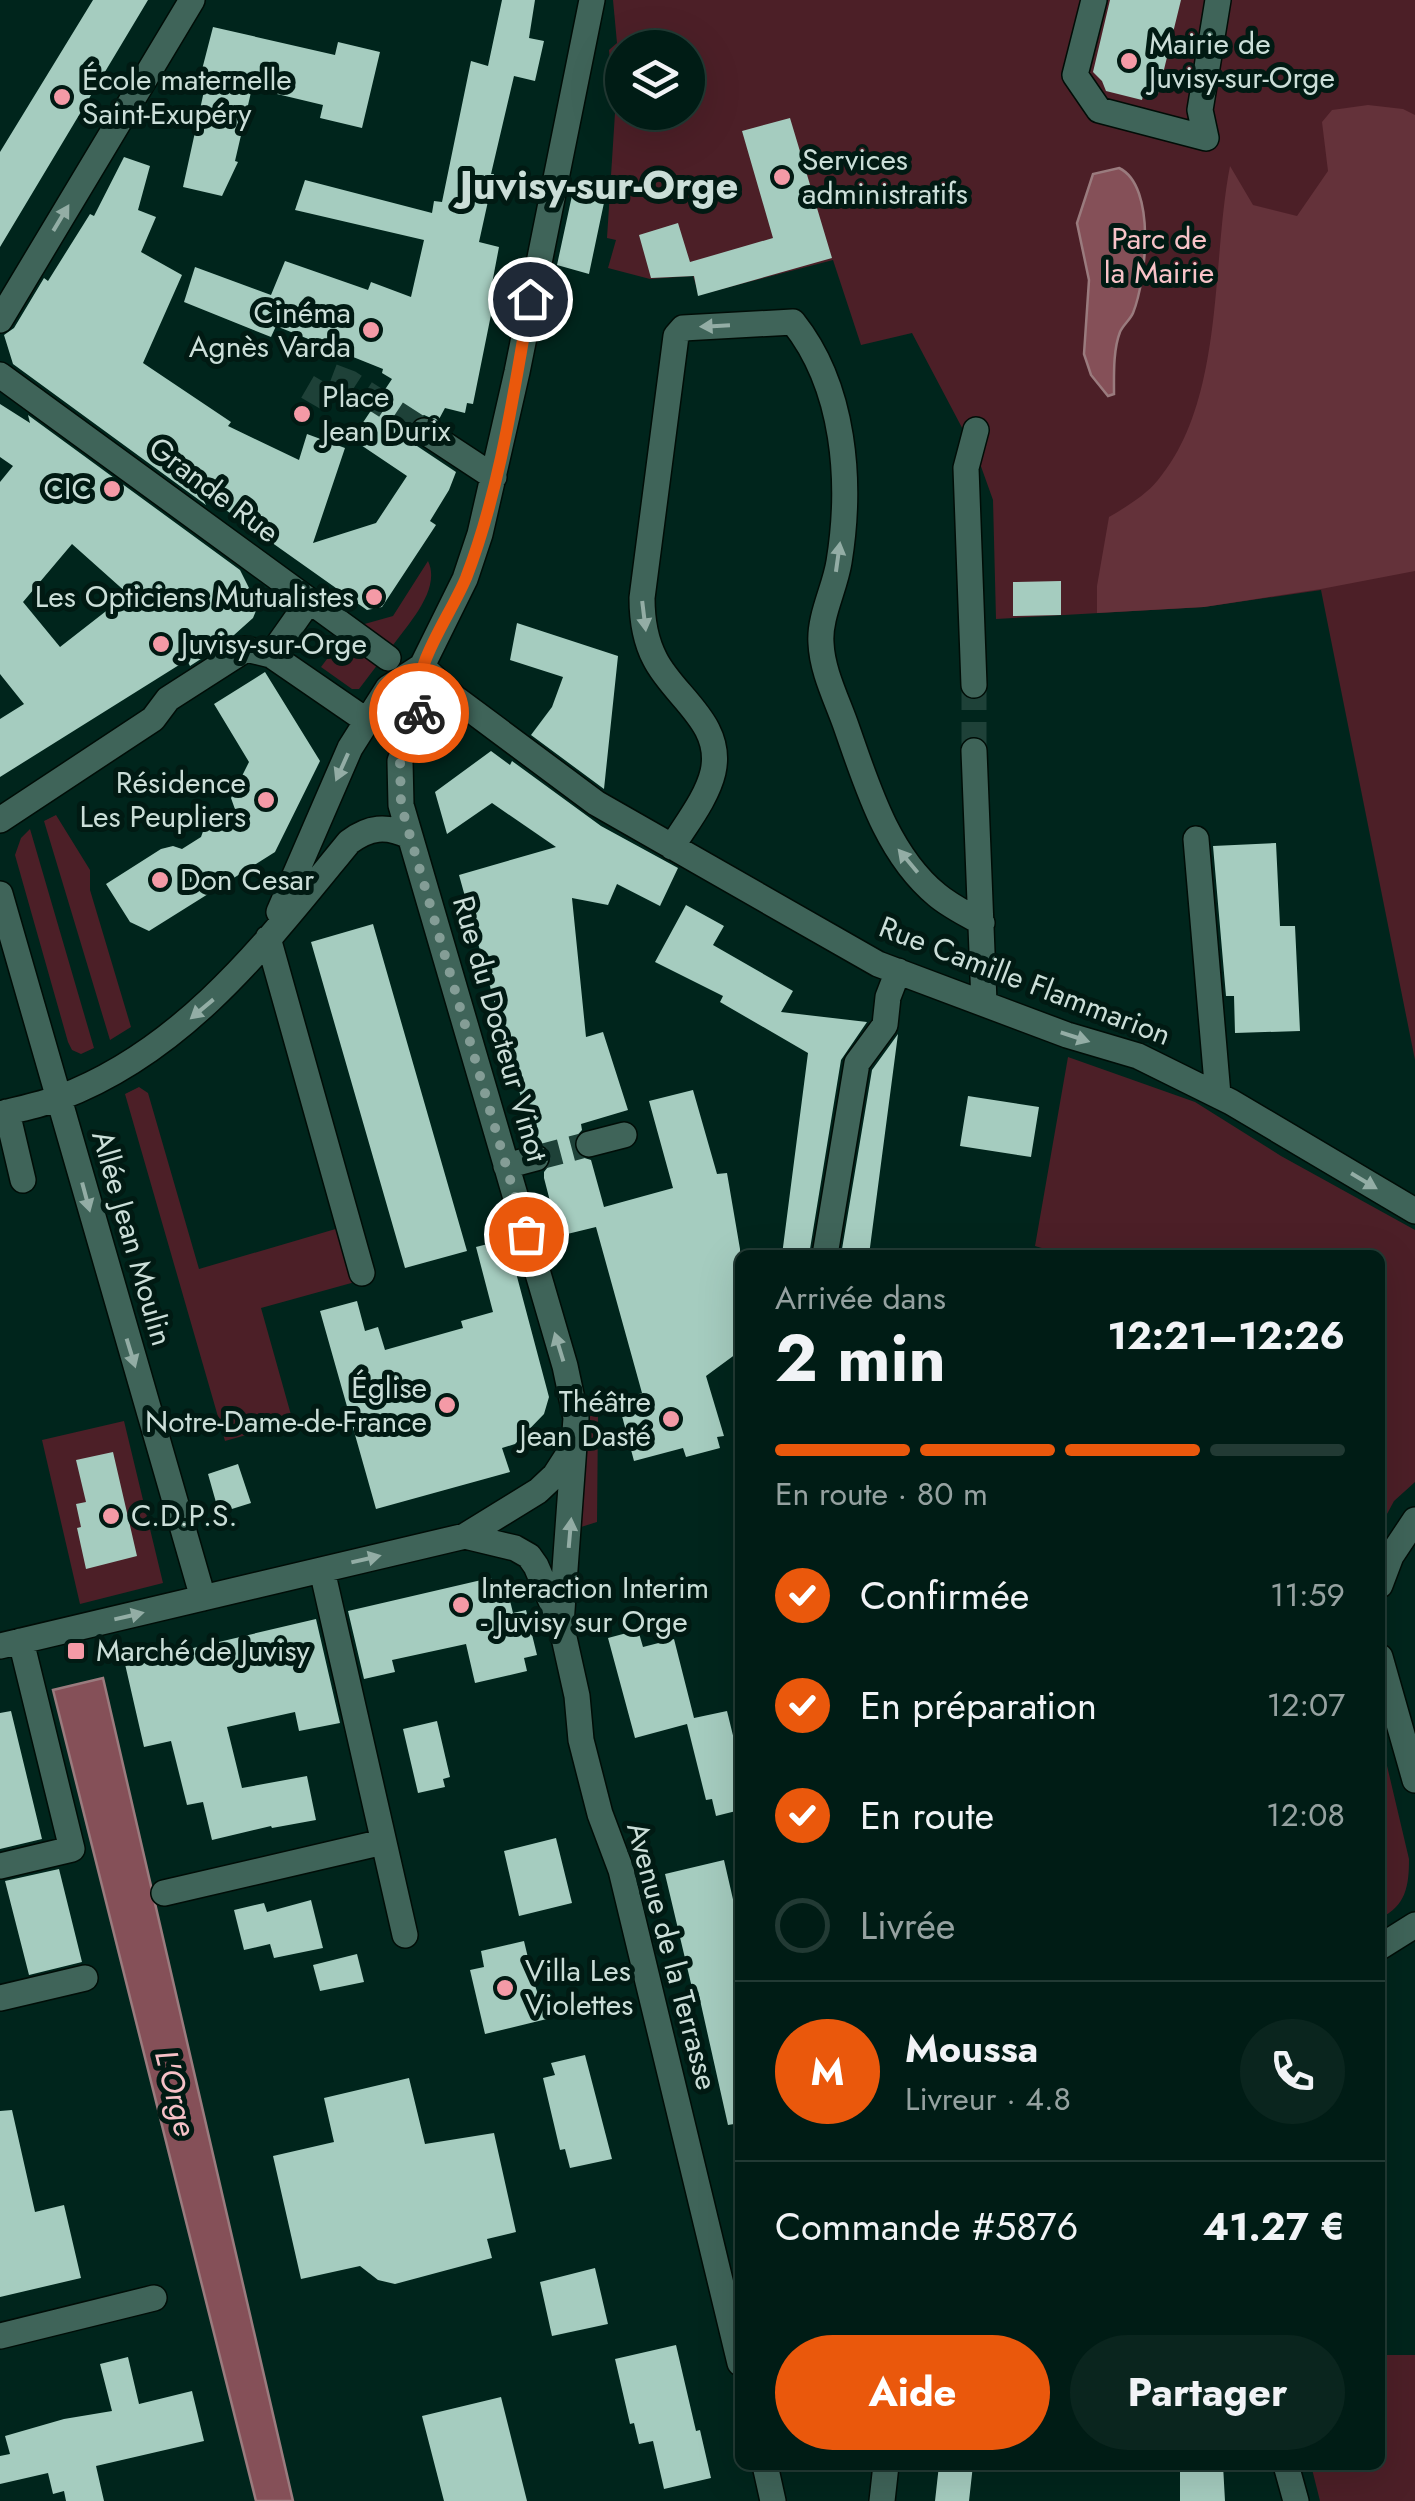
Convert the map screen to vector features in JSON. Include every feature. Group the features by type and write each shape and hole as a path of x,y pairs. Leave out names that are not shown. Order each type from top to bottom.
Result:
{"street":[{"path":"5,311 192,0"},
{"path":"362,1273 268,938 350,748 388,688 422,666 465,579 494,477 592,0"},
{"path":"1094,0 1075,75 1084,93 1098,110 1206,138 1200,110 1218,0"},
{"path":"672,847 706,790 715,756 712,736 701,718 654,657 642,619 676,336 683,328 793,322 826,378 846,466 839,561 820,639 823,659 892,841 936,895 982,923"},
{"name":"Grande Rue","path":"0,376 388,658"},
{"path":"974,686 966,468 976,430"},
{"path":"424,432 494,477"},
{"path":"0,820 153,719 168,699 184,688 259,652 309,602"},
{"path":"259,652 368,721"},
{"name":"Rue du Docteur Vinot","path":"422,666 425,698 400,761 398,786 408,836 565,1366 576,1418 575,1442"},
{"name":"Rue Camille Flammarion","path":"422,666 445,690 569,783 672,847 878,964 1067,1035 1138,1056 1218,1095 1415,1212"},
{"path":"974,751 984,1002"},
{"path":"23,1180 3,1113 59,1098 158,1045 222,992 349,842 365,831 382,828 408,836"},
{"path":"1196,839 1218,1095"},
{"path":"306,850 330,865"},
{"name":"Allée Jean Moulin","path":"0,894 203,1598"},
{"path":"826,1250 857,1063 885,1025 888,997 898,971"},
{"path":"589,1144 624,1135"},
{"path":"506,1166 536,1158"},
{"path":"0,1866 72,1849 26,1634 203,1598 464,1536 538,1491 566,1460 575,1442"},
{"name":"Avenue de la Terrasse","path":"561,1624 575,1442"},
{"path":"1385,1574 1398,1544 1415,1520"},
{"name":"Avenue de la Terrasse","path":"464,1536 515,1548 529,1556 561,1624 577,1696 581,1740 600,1814 621,1870 735,2342"},
{"path":"322,1570 405,1935"},
{"path":"1385,1675 1415,1780"},
{"path":"164,1892 383,1842"},
{"path":"1385,1943 1415,1925"},
{"path":"0,1998 85,1978"},
{"path":"0,2336 154,2298"},
{"path":"766,2470 774,2501"},
{"path":"882,2501 885,2470"},
{"path":"1287,2470 1296,2501"}],"green space":[{"name":"Parc de la Mairie","path":"613,0 1415,0 1415,1060 1321,590 1204,607 996,619 993,500 978,458 912,333 861,345 833,260 699,295 693,276 650,279 608,268 616,240 607,238 614,130 705,130 705,30 616,30"},
{"path":"428,561 431,572 426,595 391,648 361,625 393,616"},
{"path":"342,639 378,664 359,689 352,689 321,667"},
{"path":"56,815 90,870 90,890 131,1027 110,1040 44,821"},
{"path":"30,829 94,1048 81,1054 72,1050 68,1042 15,855 21,838"},
{"path":"1068,1057 1195,1102 1281,1156 1415,1230 1415,1482 1394,1501 1385,1518 1385,1250 1048,1250 1035,1246"},
{"path":"139,1087 148,1093 199,1269 339,1228 355,1282 261,1308 293,1422 225,1441 125,1094"},
{"path":"598,1414 597,1522 581,1527 587,1417"},
{"path":"124,1421 163,1583 80,1604 42,1440"},
{"path":"1385,1757 1409,1859 1404,1894 1385,1915"},
{"path":"1385,2355 1415,2355 1415,2501 1320,2501 1312,2470 1385,2470"}],"shaded area":[{"path":"1368,105 1403,109 1415,115 1415,571 1204,607 1097,613 1097,586 1109,517 1142,496 1158,480 1180,448 1195,411 1212,329 1230,166 1253,205 1297,216 1328,171 1322,122 1332,110"}],"water":[{"path":"1119,168 1131,178 1139,194 1144,213 1144,258 1138,298 1118,339 1114,394 1108,396 1091,375 1084,354 1089,280 1077,223 1093,174"},
{"name":"L'Orge","path":"103,1678 293,2501 256,2501 53,1690"}],"building":[{"name":"École maternelle Saint-Exupéry","path":"93,0 148,0 0,247 0,152"},
{"path":"502,0 535,0 529,38 544,41 535,81 514,76 491,174 479,242 499,247 491,289 496,290 473,404 467,403 465,413 445,408 438,421 424,415 410,423 409,437 414,444 456,472 430,521 436,525 382,607 367,610 199,491 206,505 13,364 4,335 14,328 44,278 48,281 90,214 94,216 124,157 150,166 138,210 156,217 141,252 182,275 143,363 231,422 228,426 299,460 307,434 345,448 313,543 376,523 407,476 352,439 392,379 382,373 383,369 276,326 271,337 184,302 195,267 271,295 285,261 368,290 371,282 411,297 424,240 295,210 305,180 432,213 434,201 442,202 471,61 488,66"},
{"name":"Mairie de Juvisy-sur-Orge","path":"1110,0 1181,0 1158,94 1144,92 1142,100 1106,91 1093,72"},
{"path":"213,27 335,55 338,42 380,52 362,128 320,118 323,105 252,88 235,161 238,162 222,196 183,187 204,91 197,89"},
{"name":"Services administratifs","path":"790,118 832,258 698,296 694,276 651,278 639,235 678,223 690,262 773,238 742,131"},
{"path":"573,191 605,198 589,274 557,265"},
{"path":"0,404 30,423 28,415 240,570 258,606 253,618 224,644 190,666 187,660 0,777 0,719 24,704 0,674 0,482 13,466 0,457","holes":["72,544 128,594 60,647 23,602"]},
{"path":"1061,581 1061,615 1013,616 1013,582"},
{"path":"517,623 618,656 604,789 531,735 552,707 563,677 510,660"},
{"name":"Résidence Les Peupliers","path":"265,672 320,761 275,852 149,931 130,922 106,884 161,849 182,849 201,837 206,823 237,815 231,798 249,762 214,704"},
{"path":"491,751 510,765 512,761 601,826 678,868 660,906 617,884 608,905 572,898 586,1037 603,1032 628,1110 581,1124 573,1147 578,1156 591,1160 604,1207 673,1188 649,1101 693,1090 717,1174 727,1173 740,1249 735,1250 735,1355 706,1376 724,1436 717,1437 720,1448 686,1457 683,1448 634,1461 618,1401 642,1393 596,1227 559,1236 544,1178 551,1153 532,1137 459,875 556,847 492,803 447,834 435,792"},
{"path":"1276,843 1280,926 1295,926 1300,1031 1235,1033 1234,996 1226,996 1213,846"},
{"path":"686,905 724,926 713,945 793,991 781,1012 867,1022 841,1060 810,1250 783,1250 808,1053 720,1002 723,996 655,962"},
{"path":"373,924 467,1251 405,1268 311,942"},
{"path":"898,1034 870,1250 842,1250 872,1070"},
{"path":"968,1096 1039,1107 1031,1157 960,1146"},
{"name":"Église Notre-Dame-de-France","path":"507,1239 549,1397 544,1414 515,1444 502,1448 510,1472 376,1509 320,1311 357,1301 365,1331 378,1327 385,1350 463,1328 461,1321 493,1312 476,1247"},
{"path":"113,1452 137,1556 86,1569 76,1504 86,1502 76,1460"},
{"path":"238,1464 251,1503 219,1513 208,1474"},
{"path":"490,1578 507,1588 513,1613 526,1610 537,1655 524,1658 527,1671 475,1683 466,1644 392,1660 395,1672 364,1679 348,1611"},
{"path":"316,1619 340,1723 299,1731 295,1712 227,1727 242,1788 307,1776 316,1820 212,1840 203,1802 187,1805 171,1741 144,1747 125,1664"},
{"path":"638,1630 643,1647 674,1639 694,1718 727,1711 735,1744 735,1811 716,1816 712,1799 706,1800 687,1724 635,1738 608,1638"},
{"path":"11,1711 42,1839 0,1849 0,1713"},
{"path":"437,1721 450,1777 443,1779 445,1787 418,1793 403,1729"},
{"path":"556,1838 572,1903 519,1916 504,1851"},
{"path":"724,1860 735,1908 735,2124 728,2125 698,1991 693,1992 665,1874"},
{"path":"59,1869 82,1962 29,1975 5,1881"},
{"path":"311,1900 323,1948 274,1958 270,1944 244,1950 234,1910 264,1903 267,1912"},
{"name":"Villa Les Violettes","path":"524,1941 534,1983 538,1994 545,1992 551,2018 485,2034 470,1970 484,1967 481,1951"},
{"path":"357,1954 364,1982 320,1991 313,1965"},
{"path":"585,2055 612,2159 570,2168 565,2149 560,2150 543,2078 555,2075 551,2063"},
{"path":"409,2078 425,2144 494,2133 516,2232 487,2239 492,2258 395,2284 378,2280 360,2266 301,2279 273,2156 334,2142 324,2098"},
{"path":"12,2110 35,2212 64,2205 81,2278 0,2297 0,2111"},
{"path":"595,2268 608,2324 552,2336 540,2282"},
{"path":"676,2345 711,2478 664,2489 653,2441 639,2444 634,2423 630,2424 615,2359"},
{"path":"128,2357 139,2404 192,2391 204,2441 96,2466 104,2501 66,2501 64,2491 53,2494 48,2473 0,2484 0,2456 10,2454 5,2436 64,2419 112,2411 100,2364"},
{"path":"501,2397 527,2501 444,2501 422,2416"},
{"path":"938,2470 972,2470 969,2501 935,2501"},
{"path":"1180,2470 1223,2470 1225,2501 1180,2501"}],"tunnel":[{"path":"312,404 329,375 350,383 424,431"},
{"path":"974,685 974,751"},
{"path":"536,1158 589,1144"}],"way so far":[{"path":"419,713 400,761 401,805 526,1234"}],"place":[{"name":"Mairie de Juvisy-sur-Orge","path":"1129,61"},
{"name":"École maternelle Saint-Exupéry","path":"62,97"},
{"name":"Services administratifs","path":"782,177"},
{"name":"Cinéma Agnès Varda","path":"371,330"},
{"name":"Place Jean Durix","path":"302,414"},
{"name":"CIC","path":"112,489"},
{"name":"Les Opticiens Mutualistes","path":"374,597"},
{"name":"Juvisy-sur-Orge","path":"161,644"},
{"name":"Résidence Les Peupliers","path":"266,800"},
{"name":"Don Cesar","path":"160,880"},
{"name":"Église Notre-Dame-de-France","path":"447,1405"},
{"name":"Théâtre Jean Dasté","path":"671,1419"},
{"name":"C.D.P.S.","path":"111,1516"},
{"name":"Interaction Interim - Juvisy sur Orge","path":"461,1605"},
{"name":"Marché de Juvisy","path":"76,1651"},
{"name":"Villa Les Violettes","path":"505,1988"}],"district":[{"name":"Juvisy-sur-Orge","path":"599,185"}],"route":[{"path":"419,713 425,698 422,666 465,579 480,534 530,299"}]}
